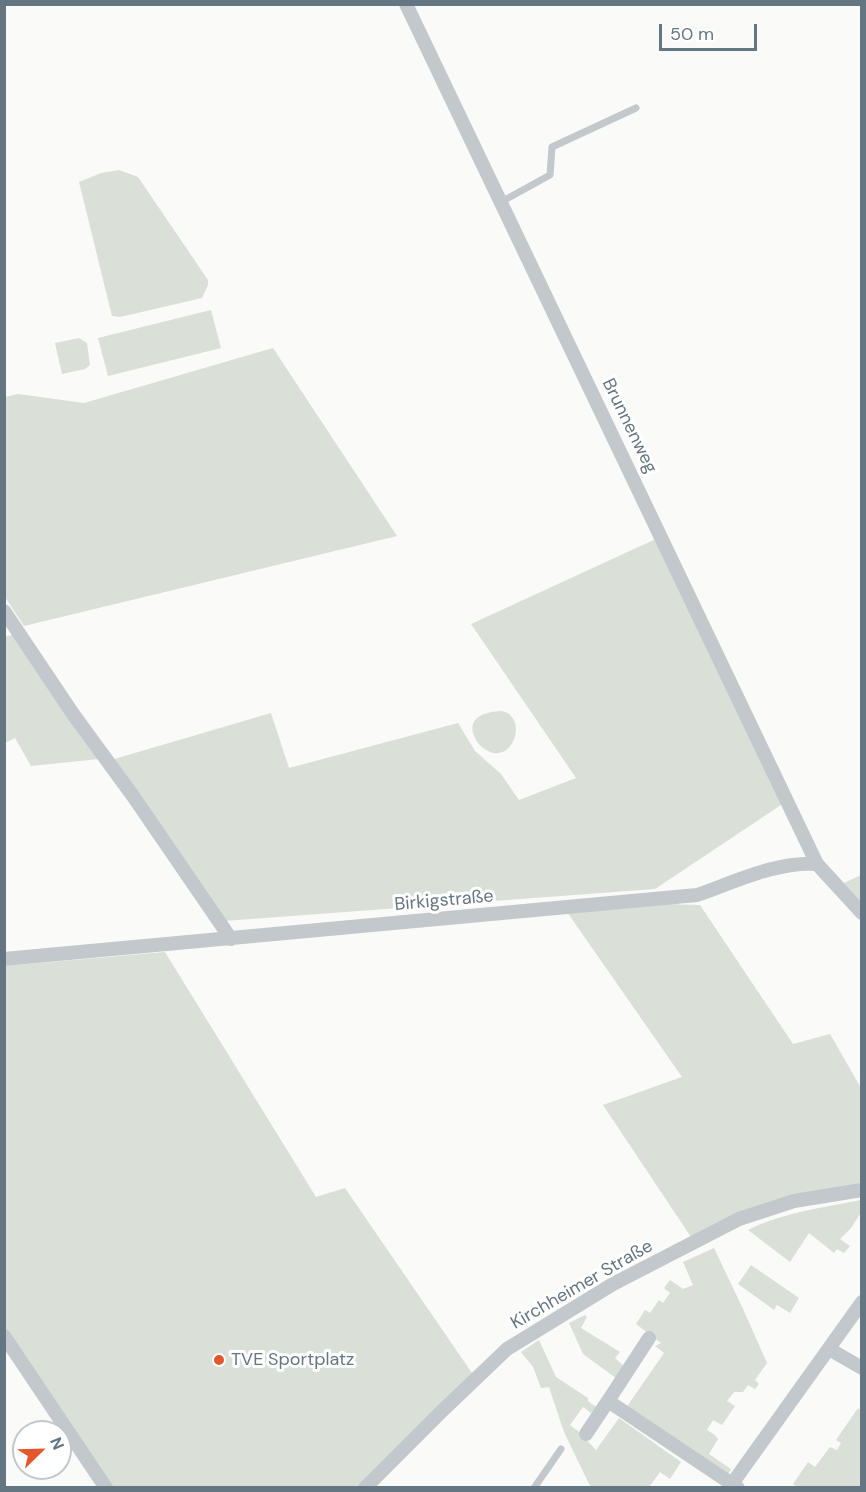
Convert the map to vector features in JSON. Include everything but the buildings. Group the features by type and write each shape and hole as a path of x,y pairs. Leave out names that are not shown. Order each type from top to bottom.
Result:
{"street":[{"name":"Brunnenweg","path":"406,4 817,864"},
{"path":"4,611 73,714 140,806 231,939"},
{"name":"Birkigstraße","path":"4,959 697,895 762,872 800,863 817,864"},
{"path":"817,864 861,913"},
{"name":"Kirchheimer Straße","path":"365,1488 507,1349 613,1284 739,1219 794,1201 861,1190"},
{"path":"608,1401 733,1486 861,1302"},
{"path":"4,1336 106,1488"},
{"path":"585,1434 649,1338"},
{"path":"829,1349 861,1368"}],"lane":[{"path":"501,202 550,175 552,147 636,108"},
{"path":"534,1488 561,1449"}],"shaded area":[{"path":"119,170 138,177 208,280 202,298 120,317 112,316 79,182 101,173"},
{"path":"211,310 221,348 108,376 98,338"},
{"path":"79,338 87,343 90,365 85,369 62,374 55,343"},
{"path":"273,348 397,536 24,626 5,597 5,397 18,394 84,403"},
{"path":"658,538 784,803 655,889 224,921 111,760 271,713 289,768 458,723 475,751 501,774 519,800 576,778 471,624"},
{"path":"12,635 99,759 31,766 15,738 5,743 4,637"},
{"path":"501,711 510,715 515,722 516,730 510,747 503,752 494,753 478,743 473,727 477,718 491,712"},
{"path":"861,875 861,902 844,883"},
{"path":"665,904 700,905 793,1044 830,1034 861,1088 861,1184 691,1237 603,1105 682,1077 567,912"},
{"path":"165,952 316,1197 345,1188 474,1376 357,1487 113,1487 72,1427 72,1420 67,1420 5,1329 5,966"},
{"path":"861,1200 861,1215 840,1239 850,1246 844,1253 837,1249 834,1253 809,1233 790,1262 748,1230 789,1215"},
{"path":"714,1248 767,1363 755,1380 759,1384 755,1389 748,1385 743,1392 734,1392 727,1401 735,1406 722,1425 713,1420 707,1430 718,1439 709,1454 731,1469 728,1475 626,1408 664,1353 655,1346 661,1343 636,1324 645,1310 650,1313 659,1300 663,1303 670,1293 664,1288 670,1280 683,1289 693,1285 683,1262"},
{"path":"751,1265 799,1298 790,1313 777,1305 774,1310 738,1284"},
{"path":"585,1315 587,1317 581,1328 620,1352 615,1358 625,1367 616,1378 583,1354 569,1323"},
{"path":"539,1340 556,1377 588,1398 588,1401 596,1407 591,1413 583,1407 570,1425 596,1450 619,1418 681,1462 670,1479 660,1472 649,1487 589,1487 564,1432 549,1387 541,1388 533,1367 521,1352"},
{"path":"858,1408 862,1412 861,1487 797,1487 793,1484 808,1462 815,1467 830,1447 837,1450 841,1443 836,1440"}],"place":[{"name":"TVE Sportplatz","path":"219,1360"}]}
